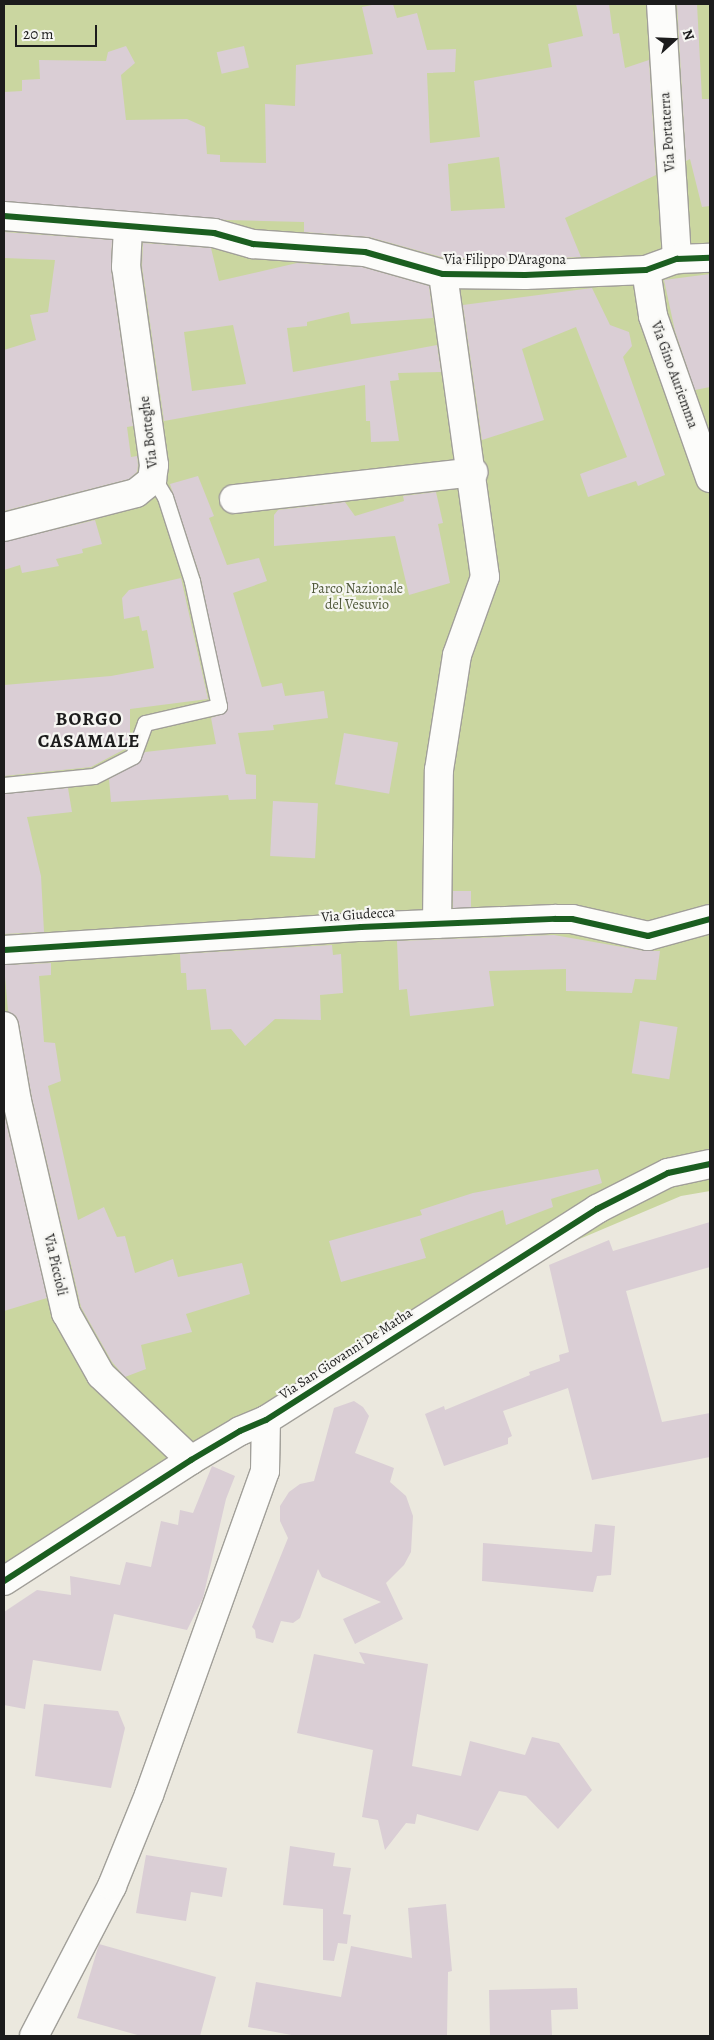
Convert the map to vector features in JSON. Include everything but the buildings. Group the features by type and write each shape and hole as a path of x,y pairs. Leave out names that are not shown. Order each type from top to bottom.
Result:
{"street":[{"name":"Via Portaterra","path":"661,4 666,127 677,259"},
{"name":"Via Filippo D'Aragona","path":"4,216 128,228 214,233 253,244 365,252 443,274 525,275 646,270 677,259 710,258"},
{"name":"Via Botteghe","path":"4,527 136,493 149,486 153,477 126,267 128,228"},
{"name":"Via Gino Auriemma","path":"646,270 652,316 710,478"},
{"path":"437,924 439,770 457,655 485,577 472,472 443,274"},
{"path":"234,499 472,472"},
{"name":"Via Giudecca","path":"4,950 437,924 572,919 648,936 710,919"},
{"name":"Via Piccioli","path":"4,1026 17,1100 66,1313 101,1375 191,1460"},
{"name":"Via San Giovanni De Matha","path":"4,1581 191,1460 240,1431 266,1420 598,1209 668,1173 710,1164"},
{"path":"34,2036 112,1886 149,1795 264,1471 266,1420"}],"lane":[{"path":"4,785 94,776 133,756 145,723 219,706 192,580 165,497 153,477"}],"green space":[{"name":"Parco Nazionale del Vesuvio","path":"4,4 710,4 710,1191 681,1196 570,1243 4,1594"}],"cycle path":[{"path":"4,216 214,233 253,244 365,252 443,274 525,275 646,270 677,259 710,258"},
{"path":"4,950 361,927 555,919 572,919 648,936 710,919"},
{"path":"4,1581 191,1460 240,1431 266,1420 597,1209 668,1173 710,1164"}],"district":[{"name":"BORGO CASAMALE","path":"89,731"}]}
